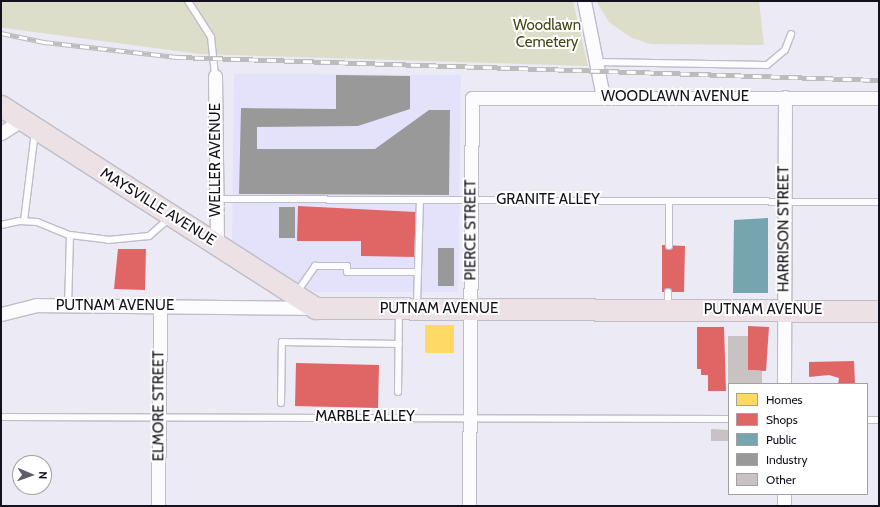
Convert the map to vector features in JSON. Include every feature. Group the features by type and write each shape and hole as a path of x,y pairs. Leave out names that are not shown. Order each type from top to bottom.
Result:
{"main road":[{"name":"MAYSVILLE AVENUE","path":"1,106 316,308"},
{"name":"PUTNAM AVENUE","path":"316,308 471,309 668,301 784,310 879,311"}],"street":[{"path":"584,1 603,97"},
{"name":"WELLER AVENUE","path":"216,76 217,244"},
{"name":"HARRISON STREET","path":"784,383 785,97"},
{"name":"WOODLAWN AVENUE","path":"472,98 879,98"},
{"name":"PIERCE STREET","path":"469,506 472,98"},
{"path":"1,133 29,124"},
{"name":"PUTNAM AVENUE","path":"1,314 36,305 68,307 316,308"},
{"name":"ELMORE STREET","path":"158,506 160,307"},
{"path":"784,495 784,506"}],"lane":[{"path":"188,1 210,37 216,76"},
{"path":"597,62 767,65 785,50 790,34"},
{"path":"24,221 29,124"},
{"name":"GRANITE ALLEY","path":"216,199 879,202"},
{"path":"398,392 399,344 418,272 420,200"},
{"path":"669,201 669,246"},
{"path":"1,225 24,221 70,235 108,240 150,236 171,216"},
{"path":"68,307 70,235"},
{"path":"295,295 315,266 347,266 347,272 418,272"},
{"path":"281,403 282,342 399,344"},
{"name":"MARBLE ALLEY","path":"1,417 159,416 728,419"},
{"path":"868,420 879,420"}],"shaded area":[{"path":"234,74 461,75 458,292 314,292 232,242"}],"green space":[{"name":"Woodlawn Cemetery","path":"1,1 573,1 588,66 200,54 4,28 1,27"},
{"path":"596,1 759,1 764,45 650,44 630,37 609,22"}],"building: Homes":[{"path":"425,325 454,325 454,353 425,353"}],"building: Shops":[{"path":"298,206 416,212 415,257 361,256 361,241 297,241"},
{"path":"662,245 685,246 684,292 662,292"},
{"path":"118,249 146,249 145,290 114,289"},
{"path":"748,326 769,327 766,371 748,370"},
{"path":"697,327 724,327 726,391 708,391 708,375 701,375 701,369 697,369"},
{"path":"854,361 855,383 838,383 839,378 829,375 809,377 809,362"},
{"path":"296,363 379,365 378,408 295,406"}],"building: Public":[{"path":"768,218 768,293 733,293 734,220"}],"building: Industry":[{"path":"336,75 410,76 410,109 358,126 257,127 257,149 375,149 429,110 450,110 449,195 239,194 241,108 336,109"},
{"path":"279,207 295,207 295,238 279,238"},
{"path":"438,248 454,248 454,286 438,286"}],"building: Other":[{"path":"728,336 748,336 748,370 762,371 762,383 728,383"},
{"path":"711,429 728,430 728,441 711,441"}],"railway":[{"path":"1,33 44,42 177,57 879,80"}]}
